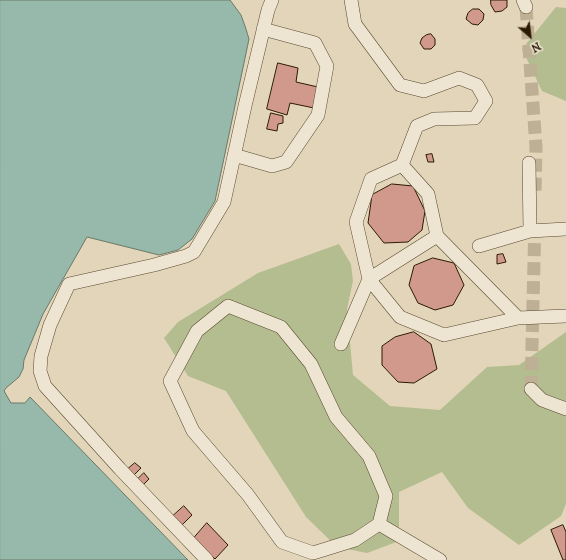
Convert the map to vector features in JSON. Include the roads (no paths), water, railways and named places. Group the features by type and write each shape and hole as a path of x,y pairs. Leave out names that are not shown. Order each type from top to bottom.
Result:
{"lane":[{"path":"350,0 355,24 400,85 424,91 459,78 477,85 486,101 475,118 434,119 417,126 402,165 371,180 356,222 370,279 400,318 444,335 518,318 566,316"},
{"path":"207,560 120,469 45,386 40,371 41,356 50,325 69,284 160,264 194,252 224,202 263,29 267,3"},
{"path":"234,155 272,166 286,162 318,115 326,66 314,43 263,29"},
{"path":"529,163 530,231"},
{"path":"402,165 428,194 437,236 518,318"},
{"path":"479,246 530,231 566,229"},
{"path":"341,344 370,279 437,236"},
{"path":"228,306 281,327 311,364 336,417 369,456 386,496 379,524 355,540 314,553 282,542 248,495 193,431 170,381 196,331 228,306"},
{"path":"531,390 542,400 566,409"},
{"path":"379,524 440,560"}],"tunnel":[{"path":"526,7 536,147 535,194"},
{"path":"531,389 535,219"}]}
